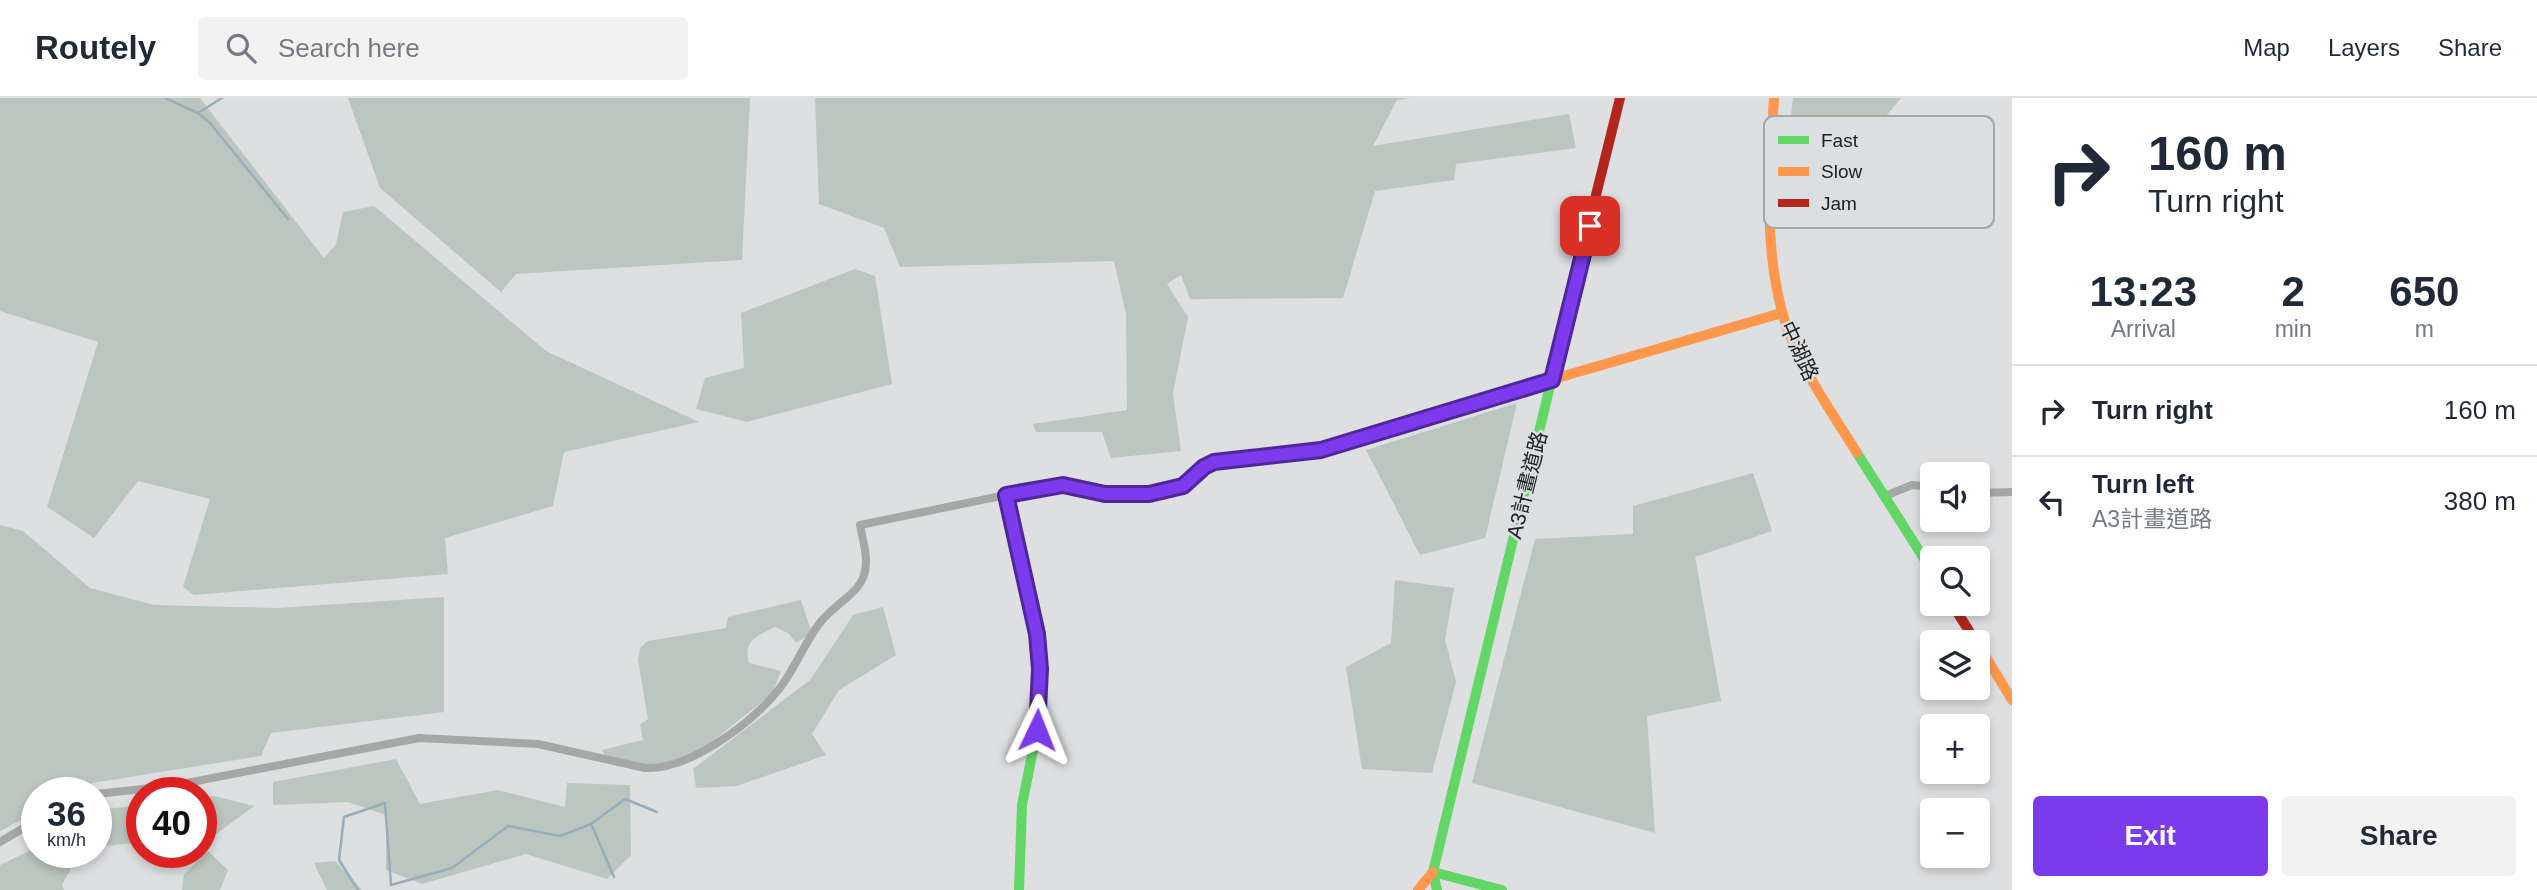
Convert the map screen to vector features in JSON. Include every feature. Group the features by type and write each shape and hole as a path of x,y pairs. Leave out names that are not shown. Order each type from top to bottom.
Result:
{"street":[{"name":"A3計畫道路","path":"1433,872 1620,98"},
{"name":"中湖路","path":"1773,116 1774,98"},
{"name":"中湖路","path":"1769,228 1769,246 1782,313 1814,384 1920,552"},
{"path":"112,792 171,786 418,738 538,744 645,768 661,769 679,763 736,729 778,690 818,625 863,580 867,564 860,525 1063,485 1105,494 1149,494 1183,486 1204,467 1214,462 1321,450 1782,313"},
{"path":"1885,496 1912,485 1920,486"},
{"path":"1990,493 2012,492"},
{"path":"1006,495 1029,587 1040,669 1037,730 1022,806 1019,890"},
{"path":"1990,664 2012,700"},
{"path":"0,842 21,830"},
{"path":"1418,890 1433,872"},
{"path":"1433,872 1437,890"},
{"path":"1433,872 1502,890"}],"shaded area":[{"path":"0,98 200,98 324,258 336,244 343,212 374,206 546,351 699,422 564,452 553,506 445,538 448,574 194,595 183,587 210,499 138,481 94,538 47,507 98,342 0,311"},
{"path":"348,98 750,98 742,260 516,274 501,292 380,188"},
{"path":"815,98 1409,98 1397,100 1373,146 1569,114 1576,148 1456,164 1454,180 1375,191 1343,298 1190,299 1181,275 1167,284 1188,317 1173,394 1181,451 1111,458 1102,432 1036,432 1033,424 1127,410 1126,314 1114,261 900,267 884,228 819,204"},
{"path":"1793,98 1901,98 1886,116 1791,116"},
{"path":"855,269 875,276 892,384 747,422 696,409 705,378 744,368 741,313"},
{"path":"1517,403 1485,538 1420,555 1366,450"},
{"path":"1753,473 1772,531 1695,557 1721,701 1647,716 1655,833 1472,783 1535,539 1633,534 1633,506"},
{"path":"0,525 23,531 90,588 154,605 278,608 444,597 444,712 271,733 261,756 112,780 112,777 21,777 21,820 0,831"},
{"path":"1395,580 1454,588 1445,639 1456,682 1432,773 1362,769 1346,667 1391,643"},
{"path":"801,600 812,633 796,643 788,633 775,627 753,640 748,649 749,663 781,671 772,694 690,759 668,768 606,758 602,750 643,740 640,724 648,719 638,660 640,648 648,641 726,628 728,617"},
{"path":"883,607 896,655 839,690 812,734 826,755 737,786 696,788 693,769 810,680 853,615"},
{"path":"396,759 420,804 498,790 565,807 567,783 630,785 631,855 607,879 526,854 422,884 386,870 386,815 348,802 273,805 273,782"},
{"path":"217,797 254,806 217,834"},
{"path":"126,807 126,844 112,845 112,808"},
{"path":"21,855 21,868 71,868 62,885 64,890 0,890 0,865"},
{"path":"217,860 228,870 220,890 182,890 184,874 190,868 217,868"},
{"path":"335,861 362,890 327,890 314,863"}],"waterway":[{"path":"165,98 198,113 210,123 288,219"},
{"path":"198,113 222,98"},
{"path":"358,890 339,860 344,817 385,803 391,885 452,868 508,826 560,836 591,824 625,799 657,812"},
{"path":"592,826 614,877"}],"traffic: fast":[{"path":"1437,890 1433,872 1596,195"},
{"path":"1857,453 1920,552"},
{"path":"1019,890 1022,805 1037,730 1040,669 1029,587 1006,495 1063,485 1105,494 1149,494 1183,486 1214,462 1268,456"},
{"path":"1433,872 1502,890"}],"traffic: slow":[{"path":"1773,116 1774,98"},
{"path":"1770,228 1776,285 1795,349 1857,453"},
{"path":"1268,456 1321,450 1408,421 1782,313"},
{"path":"1990,664 2012,700"},
{"path":"1418,890 1433,872"}],"traffic: jam":[{"path":"1596,195 1620,98"},
{"path":"1960,616 1968,630"}],"route":[{"path":"1037,730 1040,669 1037,634 1029,587 1006,495 1063,485 1124,496 1149,494 1183,486 1204,467 1214,462 1309,453 1408,421 1552,380 1590,226"}]}
